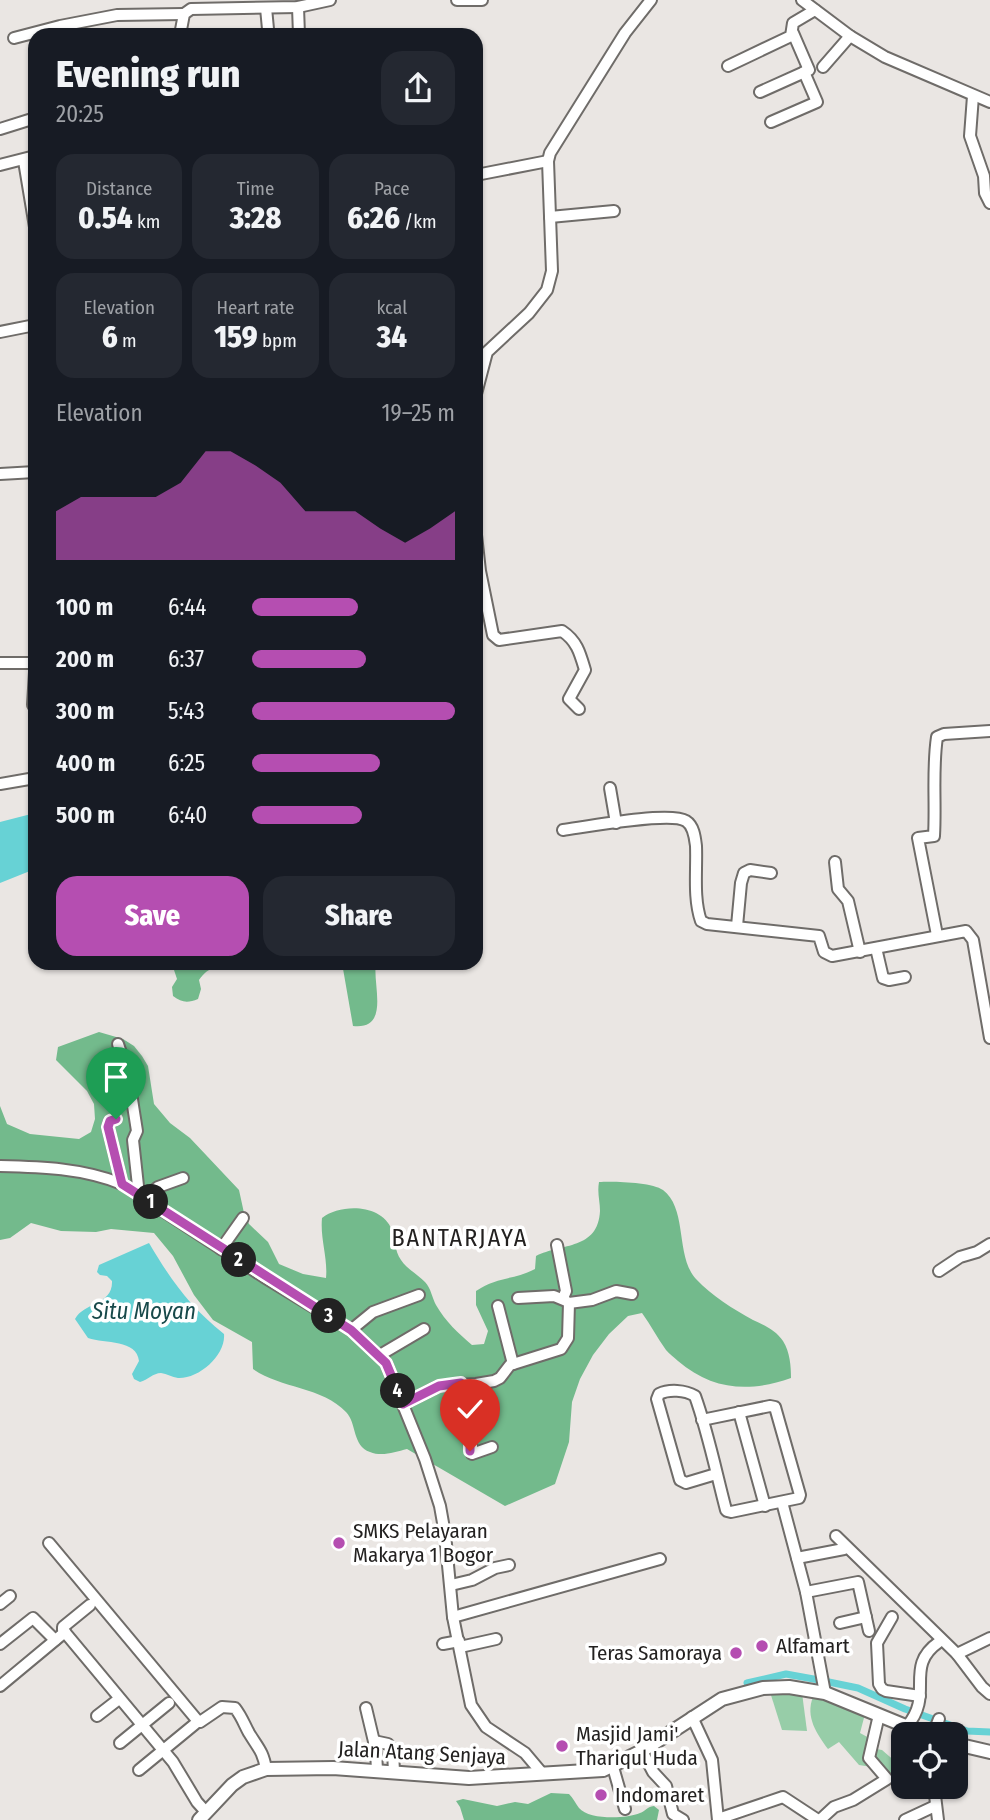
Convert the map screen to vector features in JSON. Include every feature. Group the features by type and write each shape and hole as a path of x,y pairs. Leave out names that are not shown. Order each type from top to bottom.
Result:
{"main road":[{"name":"Jalan Atang Senjaya","path":"201,1811 264,1761 309,1768 469,1778 511,1777 537,1766 591,1771 613,1767 732,1695 763,1688 824,1689 878,1715 913,1717 921,1722"},
{"path":"968,1747 990,1752"}],"street":[{"path":"52,28 117,15 184,14 191,9 203,7 246,4 266,8 298,6 330,0"},
{"path":"457,0 481,0"},
{"path":"483,367 487,352 529,313 547,290 552,271 548,161 550,153 625,33 651,0"},
{"path":"802,0 850,36 905,68 990,102"},
{"path":"298,6 299,28"},
{"path":"266,8 268,28"},
{"path":"760,92 809,70 793,33 793,23 815,10"},
{"path":"181,28 184,14"},
{"path":"728,66 793,33"},
{"path":"14,38 28,34"},
{"path":"823,67 850,36"},
{"path":"771,122 817,102 804,72"},
{"path":"973,96 970,136 990,203"},
{"path":"0,129 28,120"},
{"path":"0,165 28,158"},
{"path":"483,174 548,161"},
{"path":"550,217 614,211"},
{"path":"0,332 28,326"},
{"path":"0,474 28,472"},
{"path":"483,595 491,631 496,639 562,631 572,638 579,648 585,670 569,699 579,709"},
{"path":"0,663 28,663"},
{"path":"937,935 918,838 934,836 934,756 937,737 944,734 990,731"},
{"path":"0,784 28,779"},
{"path":"610,788 616,823"},
{"path":"563,830 646,819 687,821 696,845 701,921 707,924 819,936 824,951 832,956 937,935 968,932 972,937 990,1038"},
{"path":"835,862 838,889 848,901 860,952"},
{"path":"737,926 744,873 750,870 771,873"},
{"path":"876,948 883,978 889,980 905,977"},
{"path":"118,1044 128,1074 137,1131 133,1140 142,1196"},
{"path":"116,1119 110,1121 108,1127 122,1184"},
{"path":"0,1166 75,1170 100,1175 122,1184 351,1330 380,1355 396,1383 440,1506 453,1618 469,1697 475,1713 494,1734 537,1766"},
{"path":"142,1196 183,1178"},
{"path":"221,1249 243,1218"},
{"path":"939,1271 960,1257 977,1252 990,1244"},
{"path":"403,1404 439,1386 494,1381 513,1364 554,1352 566,1344 569,1332 566,1291 557,1245"},
{"path":"518,1298 554,1296 566,1300 593,1300 616,1291 632,1294"},
{"path":"351,1330 373,1312 419,1295"},
{"path":"498,1306 513,1364"},
{"path":"380,1355 424,1329"},
{"path":"461,1383 458,1413 470,1440 470,1451 476,1454 492,1447"},
{"path":"702,1420 772,1406 776,1409 800,1493 799,1498 727,1511 695,1398 691,1394 661,1392 657,1396 680,1480 686,1483 716,1474"},
{"path":"739,1412 765,1506"},
{"path":"782,1502 806,1592 824,1689"},
{"path":"836,1536 957,1654 990,1694"},
{"path":"49,1543 197,1720 200,1721 222,1707 235,1708 243,1718 264,1761"},
{"path":"797,1558 844,1549"},
{"path":"453,1618 660,1559"},
{"path":"451,1585 472,1580 495,1568 509,1565"},
{"path":"806,1592 858,1582 869,1630"},
{"path":"0,1604 10,1596"},
{"path":"90,1605 63,1627 65,1632 163,1750 201,1811"},
{"path":"840,1623 866,1616"},
{"path":"892,1617 877,1643 878,1684 886,1691 920,1696"},
{"path":"0,1643 33,1618 55,1640"},
{"path":"0,1686 65,1632"},
{"path":"957,1654 990,1638"},
{"path":"443,1644 496,1639"},
{"path":"913,1717 920,1696 920,1668 923,1658 927,1651 939,1642"},
{"path":"97,1716 119,1699"},
{"path":"120,1743 169,1703"},
{"path":"366,1708 374,1741 377,1771"},
{"path":"692,1717 712,1760 718,1819 783,1797 819,1820 834,1807 853,1800 887,1779 869,1758 878,1715"},
{"path":"139,1770 195,1724"},
{"path":"374,1741 388,1744 393,1751 394,1772"},
{"path":"642,1751 653,1772 666,1786 673,1814 683,1820"},
{"path":"613,1767 625,1809"},
{"path":"935,1799 938,1820"},
{"path":"905,1820 936,1806"}],"green space":[{"path":"174,970 210,970 199,980 201,989 198,999 188,1002 173,996 172,987 177,979"},
{"path":"343,970 375,970 376,1013 372,1021 365,1025 353,1026"},
{"path":"99,1032 123,1039 134,1046 142,1056 148,1066 154,1104 239,1190 249,1224 268,1242 279,1264 303,1274 326,1278 322,1218 339,1210 370,1211 387,1221 401,1260 427,1284 436,1305 448,1322 472,1345 484,1344 488,1331 476,1305 476,1291 535,1269 536,1256 577,1243 593,1233 600,1211 599,1182 650,1185 663,1190 671,1198 679,1220 685,1258 696,1279 723,1302 770,1328 780,1337 789,1354 791,1378 746,1387 704,1378 667,1351 642,1313 628,1316 609,1334 580,1379 572,1402 569,1442 555,1484 505,1506 407,1449 384,1454 364,1449 357,1440 346,1412 336,1404 325,1397 275,1380 253,1369 252,1342 213,1320 194,1295 173,1256 154,1233 111,1229 96,1232 61,1231 31,1223 10,1238 0,1240 0,1106 7,1124 30,1134 79,1139 91,1132 95,1119 94,1104 87,1091 56,1060 58,1047"},
{"path":"770,1692 802,1693 807,1731 782,1730"},
{"path":"813,1697 865,1714 860,1733 871,1739 871,1748 882,1750 891,1758 891,1774 887,1779 878,1768 859,1765 839,1742 828,1749 811,1718"},
{"path":"551,1793 569,1794 579,1808 591,1815 634,1815 654,1806 659,1810 657,1820 464,1820 456,1801 463,1799 497,1806 515,1802 528,1804"}],"water":[{"path":"28,815 28,872 0,883 0,822"},
{"name":"Situ Moyan","path":"149,1243 182,1292 224,1334 221,1350 202,1370 178,1378 158,1373 140,1382 134,1379 132,1374 139,1361 133,1349 88,1338 75,1319 79,1313 108,1295 111,1289 112,1281 97,1272 99,1265"}],"waterway":[{"path":"747,1683 786,1674 819,1680 858,1688 905,1709 967,1731 990,1732"}],"place":[{"name":"SMKS Pelayaran Makarya 1 Bogor","path":"339,1543"},
{"name":"Alfamart","path":"762,1646"},
{"name":"Teras Samoraya","path":"736,1653"},
{"name":"Masjid Jami' Thariqul Huda","path":"562,1746"},
{"name":"Indomaret","path":"601,1795"}],"district":[{"name":"BANTARJAYA","path":"460,1238"}],"route":[{"path":"116,1119 110,1121 108,1127 122,1184 363,1339 386,1363 403,1404 439,1386 461,1383 458,1413 470,1440 470,1451"}]}
